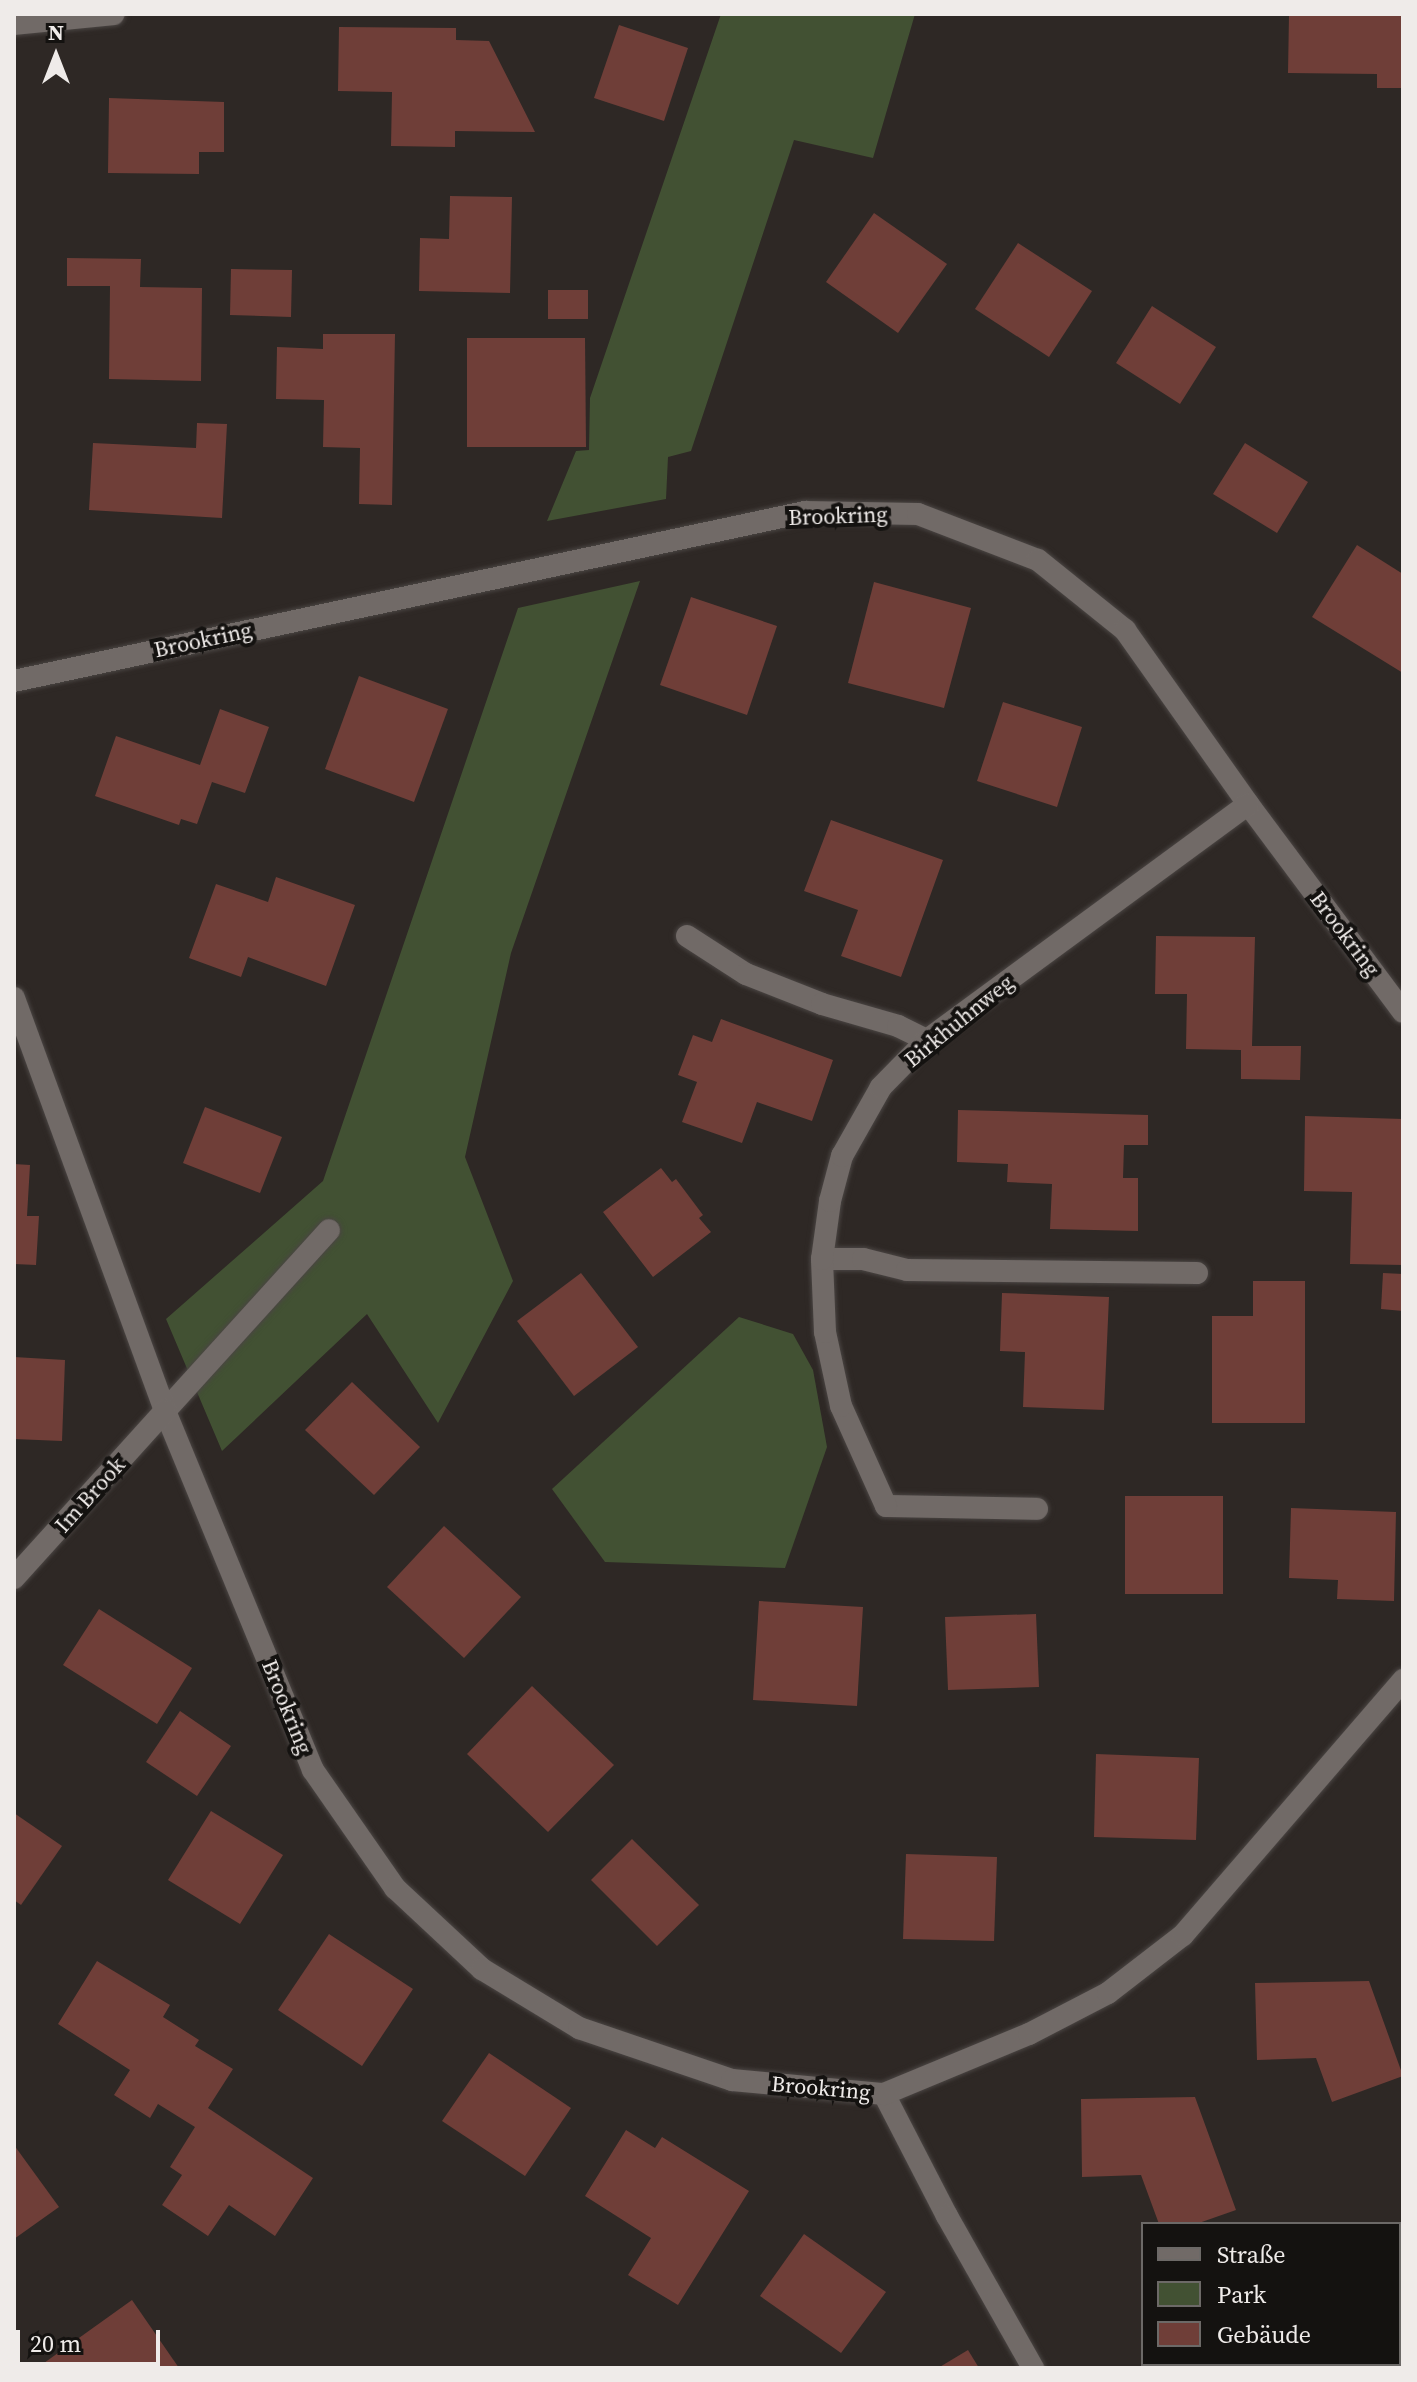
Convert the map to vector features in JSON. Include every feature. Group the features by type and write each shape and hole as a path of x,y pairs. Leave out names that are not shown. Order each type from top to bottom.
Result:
{"street":[{"path":"14,24 114,14"},
{"name":"Brookring","path":"14,681 805,512 918,514 1038,560 1125,630 1248,804 1403,1012"},
{"name":"Birkhuhnweg","path":"1037,1509 886,1506 841,1406 825,1332 822,1259 830,1201 842,1156 881,1087 927,1040 1248,804"},
{"path":"687,936 746,974 822,1004 898,1026 927,1040"},
{"name":"Brookring","path":"14,998 165,1411 313,1770 395,1888 482,1969 579,2028 732,2080 884,2094 1029,2034 1108,1993 1183,1935 1403,1680"},
{"name":"Im Brook","path":"14,1578 329,1230"},
{"path":"822,1259 863,1259 907,1270 1197,1273"},
{"name":"Brookring","path":"884,2094 947,2216 1033,2368"}],"green space":[{"path":"721,14 915,14 873,158 794,140 691,451 668,457 666,499 547,521 576,451 589,450 590,398"},
{"path":"640,581 511,953 465,1157 513,1281 438,1423 367,1314 222,1451 166,1319 323,1181 518,608"},
{"path":"739,1317 793,1334 813,1370 827,1447 785,1568 605,1562 552,1489"},
{"path":"1403,2310 1403,2368 1355,2368 1401,2366"}],"building":[{"path":"1289,14 1403,14 1403,88 1377,88 1377,74 1288,73"},
{"path":"619,25 688,48 664,121 594,98"},
{"path":"339,27 456,28 456,40 489,41 535,132 455,131 455,147 391,146 392,92 338,91"},
{"path":"109,98 224,102 224,152 199,152 199,174 108,173"},
{"path":"450,196 512,197 510,293 419,291 420,238 449,239"},
{"path":"874,213 947,264 898,333 826,282"},
{"path":"1018,243 1092,291 1049,357 975,309"},
{"path":"67,258 141,259 140,287 202,288 201,381 109,379 110,286 67,286"},
{"path":"231,269 292,270 291,317 230,315"},
{"path":"548,290 588,290 588,319 548,319"},
{"path":"1152,306 1216,347 1180,404 1116,363"},
{"path":"323,334 395,334 392,505 359,504 360,448 323,447 324,400 276,399 277,347 323,349"},
{"path":"467,338 585,338 586,447 467,447"},
{"path":"197,423 227,424 222,518 89,510 93,443 196,448"},
{"path":"1245,443 1308,482 1277,533 1213,494"},
{"path":"1357,545 1403,574 1403,673 1312,617"},
{"path":"874,582 971,608 944,708 848,683"},
{"path":"691,597 777,626 747,715 660,685"},
{"path":"359,676 448,709 414,802 325,769"},
{"path":"1003,702 1082,727 1057,807 977,781"},
{"path":"220,709 269,727 245,793 212,782 197,824 181,819 179,825 95,796 116,736 200,765"},
{"path":"831,820 943,860 901,977 841,956 858,910 804,891"},
{"path":"276,877 355,905 326,986 248,957 241,977 189,958 216,884 268,902"},
{"path":"1156,936 1255,937 1252,1046 1301,1046 1300,1080 1241,1079 1241,1050 1186,1049 1187,994 1155,994"},
{"path":"721,1019 833,1060 812,1121 757,1102 742,1143 682,1122 697,1082 678,1075 693,1035 712,1042"},
{"path":"205,1107 282,1137 260,1193 183,1163"},
{"path":"958,1110 1148,1115 1148,1145 1124,1145 1123,1178 1138,1178 1138,1231 1050,1229 1052,1184 1007,1182 1008,1164 957,1162"},
{"path":"1305,1116 1403,1119 1403,1265 1350,1264 1352,1192 1304,1191"},
{"path":"14,1164 30,1165 27,1216 39,1216 36,1265 14,1264"},
{"path":"661,1168 672,1182 676,1179 703,1215 699,1218 711,1232 653,1277 603,1212"},
{"path":"581,1273 638,1347 574,1396 517,1321"},
{"path":"1383,1273 1403,1274 1403,1311 1381,1309"},
{"path":"1253,1281 1305,1281 1305,1423 1212,1423 1212,1316 1253,1316"},
{"path":"1002,1293 1109,1297 1104,1410 1023,1407 1025,1352 1000,1351"},
{"path":"14,1357 65,1360 62,1441 14,1439"},
{"path":"352,1382 420,1447 374,1495 305,1430"},
{"path":"1125,1496 1223,1496 1223,1594 1125,1594"},
{"path":"1291,1508 1396,1512 1394,1601 1337,1599 1338,1580 1289,1578"},
{"path":"444,1526 521,1597 464,1658 387,1587"},
{"path":"759,1601 863,1607 857,1706 753,1700"},
{"path":"99,1609 192,1668 157,1724 63,1665"},
{"path":"1036,1614 1039,1687 948,1690 945,1617"},
{"path":"532,1686 614,1765 548,1832 467,1754"},
{"path":"180,1711 231,1746 197,1796 146,1762"},
{"path":"1096,1754 1199,1758 1196,1840 1094,1837"},
{"path":"211,1811 283,1855 240,1924 168,1880"},
{"path":"14,1813 62,1846 21,1905 14,1900"},
{"path":"632,1839 699,1905 657,1946 591,1880"},
{"path":"906,1854 997,1857 994,1941 903,1939"},
{"path":"329,1934 413,1989 362,2066 278,2010"},
{"path":"97,1961 170,2005 163,2017 199,2040 195,2046 233,2069 208,2108 313,2178 275,2236 229,2205 208,2236 162,2205 182,2175 170,2167 195,2127 158,2104 150,2118 114,2095 130,2070 58,2024"},
{"path":"1369,1981 1403,2076 1332,2102 1316,2058 1257,2060 1255,1983"},
{"path":"489,2053 571,2108 525,2176 442,2121"},
{"path":"1195,2097 1236,2210 1202,2222 1158,2222 1141,2175 1082,2177 1081,2099"},
{"path":"626,2130 655,2148 662,2137 749,2191 678,2305 628,2275 651,2238 585,2196"},
{"path":"14,2145 59,2207 14,2239"},
{"path":"804,2234 886,2292 841,2353 760,2296"},
{"path":"132,2300 179,2368 37,2368"},
{"path":"968,2350 979,2368 938,2368"}]}
